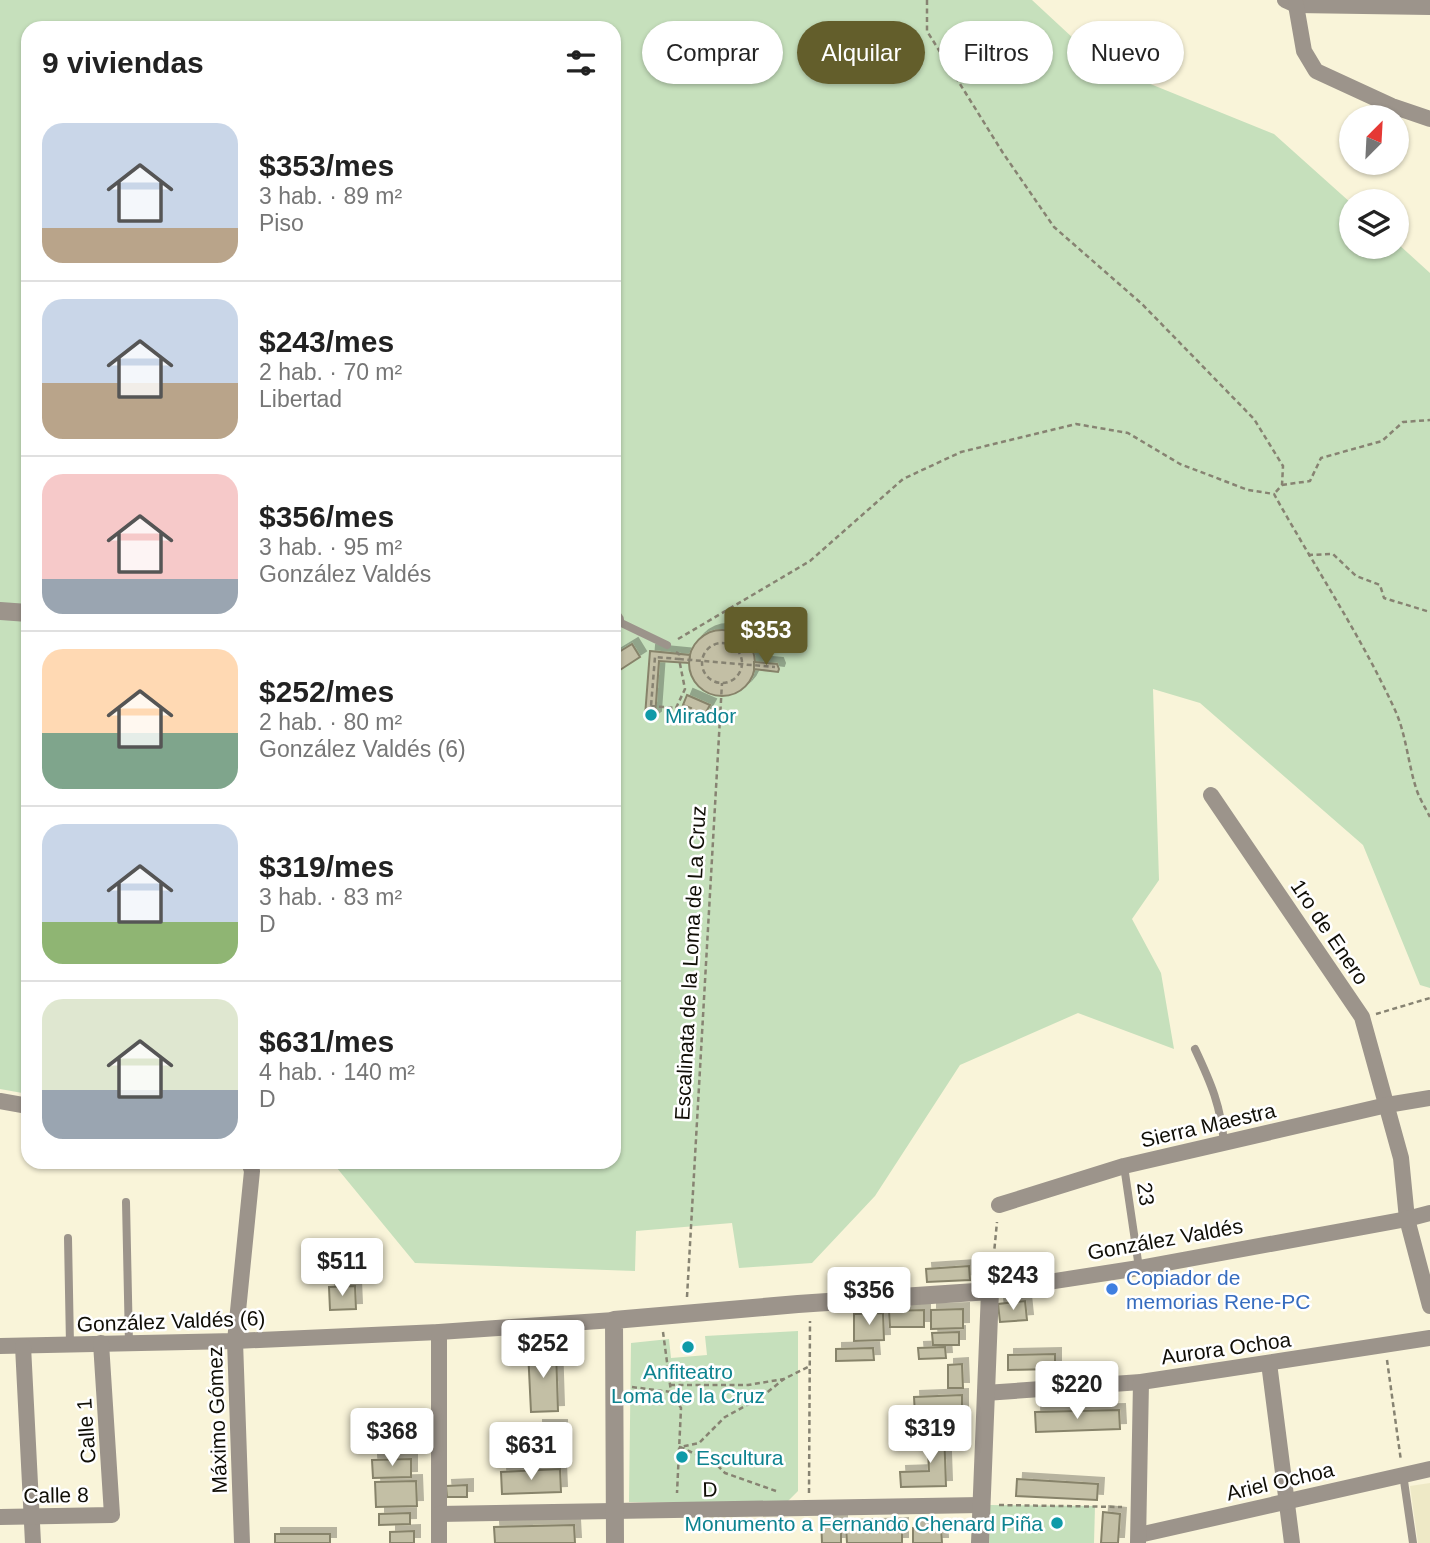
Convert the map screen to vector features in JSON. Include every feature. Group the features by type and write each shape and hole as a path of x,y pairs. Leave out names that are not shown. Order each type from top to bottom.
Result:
{"street":[{"path":"1430,7 1291,2 1304,51 1316,71 1392,106 1430,118"},
{"path":"0,611 21,612"},
{"name":"1ro de Enero","path":"1211,795 1363,1017 1401,1158 1407,1219 1430,1306"},
{"name":"Sierra Maestra","path":"999,1205 1124,1166 1387,1105 1430,1100"},
{"path":"0,1101 21,1105"},
{"name":"Máximo Gómez","path":"242,1543 235,1341 251,1169"},
{"name":"González Valdés","path":"614,1320 990,1291 1139,1268 1430,1213"},
{"path":"980,1543 990,1291"},
{"path":"614,1320 615,1543"},
{"name":"González Valdés (6)","path":"0,1346 235,1341 439,1332 614,1320"},
{"path":"439,1332 439,1543"},
{"name":"Aurora Ochoa","path":"985,1393 1141,1382 1430,1338"},
{"name":"Calle 1","path":"101,1343 112,1515"},
{"path":"23,1346 33,1543"},
{"path":"1269,1363 1292,1543"},
{"path":"1138,1539 1141,1382"},
{"name":"Ariel Ochoa","path":"1138,1539 1287,1501 1430,1469"},
{"name":"D","path":"439,1514 981,1505"},
{"name":"Calle 8","path":"0,1517 112,1515"}],"lane":[{"path":"621,623 667,645"},
{"path":"1195,1049 1217,1098 1224,1144"},
{"name":"23","path":"1124,1166 1139,1268"},
{"path":"126,1202 130,1343"},
{"path":"68,1238 70,1345"},
{"path":"1403,1474 1413,1543"}],"path":[{"path":"928,0 927,31 1003,153 1054,227 1142,304 1254,419 1283,466 1282,485"},
{"path":"1273,494 1282,485 1310,481 1321,458 1382,441 1404,422 1430,420"},
{"path":"667,645 810,561 903,479 961,452 1076,424 1128,433 1180,464 1248,490 1273,494"},
{"path":"1273,494 1364,646 1397,714 1417,790 1430,817"},
{"path":"1308,555 1333,554 1356,576 1380,585 1384,598 1430,612"},
{"path":"720,643 733,646 738,651 742,664 733,680 722,683 709,679 701,661 707,648 720,643"},
{"path":"651,715 654,657 775,667"},
{"path":"651,706 676,708 685,689 679,659"},
{"name":"Escalinata de la Loma de La Cruz","path":"686,1314 722,683"},
{"path":"1363,1017 1430,998"},
{"path":"990,1291 999,1205"},
{"path":"809,1508 810,1303"},
{"path":"664,1344 671,1392 681,1408 676,1510"},
{"path":"1385,1345 1403,1474"},
{"path":"670,1385 748,1385 783,1378 810,1366"},
{"path":"680,1447 699,1443 725,1417 760,1398 783,1378"},
{"path":"615,1385 671,1392"},
{"path":"680,1447 715,1463 725,1473 779,1492"},
{"path":"981,1505 1139,1507"}],"shaded area":[{"path":"1430,1483 1430,1543 1418,1543 1410,1486"}],"green space":[{"path":"0,0 1032,0 1067,32 1067,84 1150,84 1274,134 1339,192 1339,259 1409,259 1409,254 1430,273 1430,988 1420,985 1363,845 1200,703 1153,689 1159,880 1132,919 1161,973 1174,1049 1078,1013 960,1065 875,1196 812,1263 739,1268 732,1223 636,1231 635,1271 415,1263 338,1169 621,1169 621,21 21,21 21,1093 0,1089"},
{"path":"798,1331 798,1491 785,1504 629,1502 631,1343 669,1339 671,1358 707,1355 705,1336"},
{"path":"990,1505 1095,1506 1094,1543 989,1543"}],"building":[{"path":"722,630 745,640 755,663 745,686 722,696 699,686 689,663 699,640"},
{"path":"632,644 640,657 621,669 621,651"},
{"path":"650,651 690,655 689,663 659,661 655,717 652,719 645,716"},
{"path":"754,662 777,664 778,672 754,669"},
{"path":"687,695 710,705 705,714 698,711 696,715 689,713 691,708 683,705"},
{"path":"969,1266 970,1280 927,1282 926,1269"},
{"path":"355,1286 356,1309 330,1310 329,1287"},
{"path":"1025,1301 1027,1320 1000,1322 998,1304"},
{"path":"963,1309 963,1328 931,1329 931,1310"},
{"path":"924,1310 924,1327 890,1327 889,1311"},
{"path":"883,1313 884,1340 854,1341 854,1314"},
{"path":"959,1332 959,1345 933,1345 932,1333"},
{"path":"945,1347 946,1358 919,1359 918,1348"},
{"path":"873,1348 874,1360 836,1361 836,1349"},
{"path":"556,1349 558,1411 531,1412 528,1350"},
{"path":"1055,1354 1055,1369 1008,1370 1008,1355"},
{"path":"962,1364 963,1388 948,1388 948,1365"},
{"path":"962,1395 962,1414 915,1415 914,1397"},
{"path":"1119,1410 1120,1429 1036,1432 1035,1412"},
{"path":"537,1426 561,1426 562,1462 539,1462"},
{"path":"927,1430 944,1430 946,1486 901,1487 900,1472 929,1471"},
{"path":"411,1459 411,1477 373,1478 372,1460"},
{"path":"560,1469 561,1492 502,1494 501,1472"},
{"path":"1017,1479 1098,1484 1097,1500 1016,1496"},
{"path":"416,1481 417,1506 376,1507 375,1482"},
{"path":"467,1485 467,1497 447,1497 446,1486"},
{"path":"1103,1512 1120,1514 1118,1543 1101,1543"},
{"path":"410,1513 410,1524 379,1525 379,1514"},
{"path":"821,1520 841,1520 841,1543 822,1543"},
{"path":"902,1524 902,1543 847,1543 846,1526"},
{"path":"574,1525 575,1543 495,1543 494,1527"},
{"path":"941,1527 942,1543 913,1543 913,1528"},
{"path":"414,1531 414,1543 390,1543 390,1532"},
{"path":"275,1534 330,1534 330,1543 275,1543"}],"place":[{"name":"Mirador","path":"651,715"},
{"name":"Copiador de memorias Rene-PC","path":"1112,1289"},
{"name":"Anfiteatro Loma de la Cruz","path":"688,1347"},
{"name":"Escultura","path":"682,1457"},
{"name":"Monumento a Fernando Chenard Piña","path":"1057,1523"}]}
